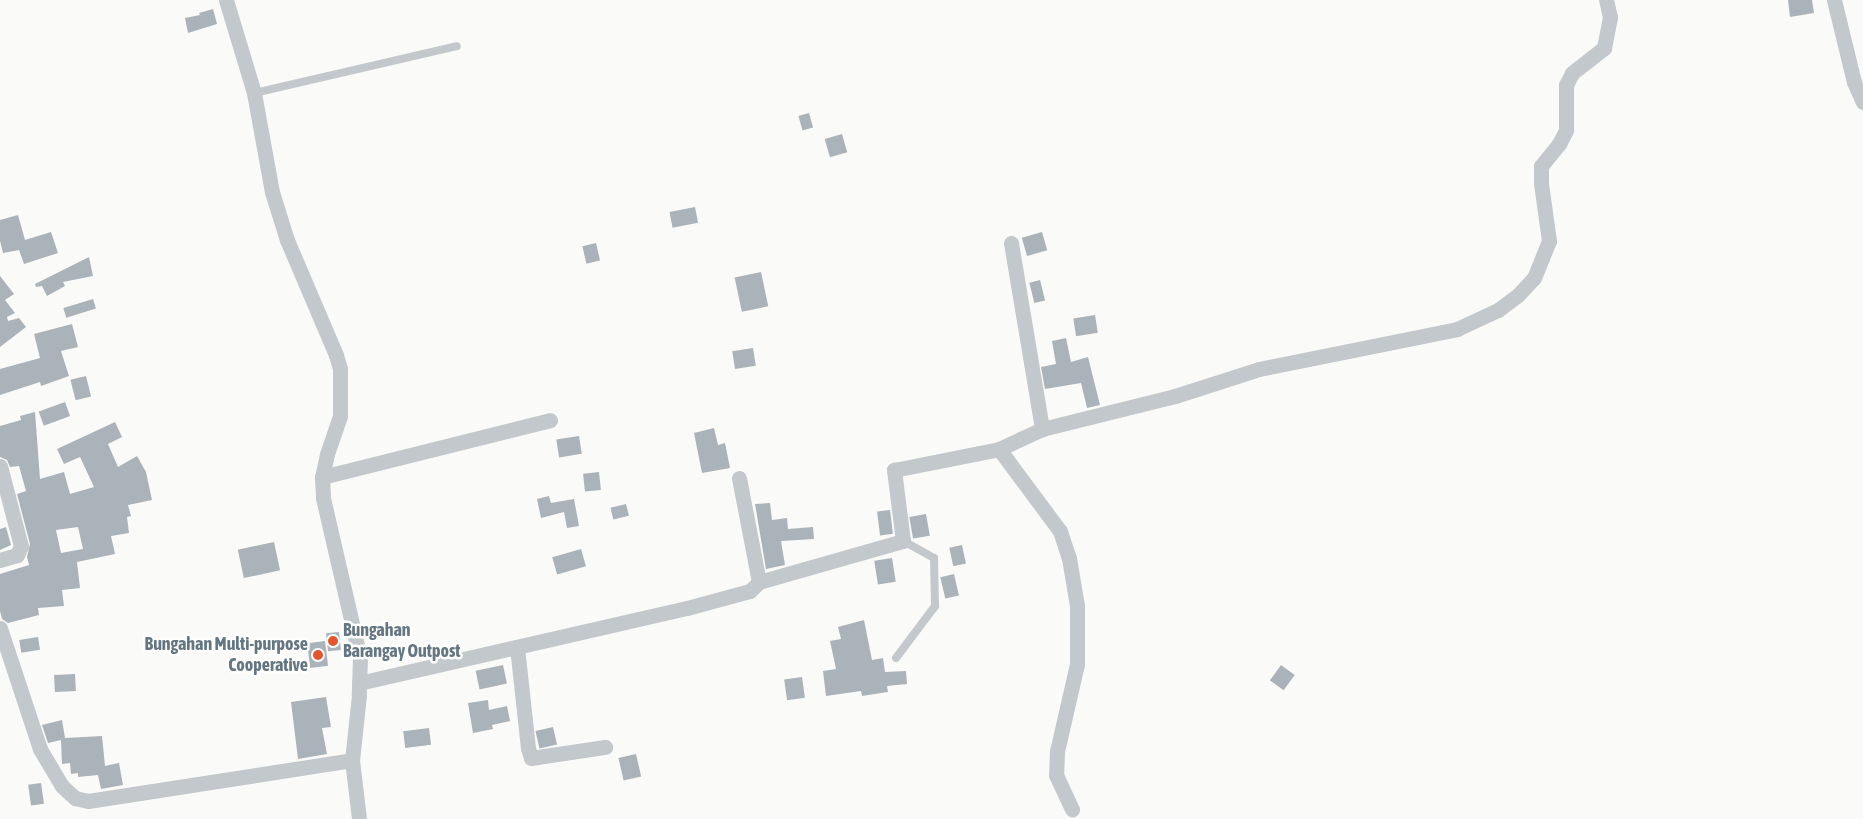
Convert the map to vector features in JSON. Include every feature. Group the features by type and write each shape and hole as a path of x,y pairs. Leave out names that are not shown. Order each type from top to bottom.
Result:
{"street":[{"path":"226,0 254,93 272,192 302,277 336,355 340,369 340,416 327,454 322,477 323,498 360,658 352,760 359,819"},
{"path":"359,683 696,606 750,591 759,582 903,541 894,470 998,449 1042,429 1145,404 1259,369 1458,329 1498,310 1518,295 1534,278 1549,241 1540,183 1541,166 1559,144 1566,130 1566,86 1572,73 1604,48 1609,32 1610,17 1606,0"},
{"path":"1834,0 1854,82 1863,102"},
{"path":"1011,243 1042,429"},
{"path":"322,477 550,420"},
{"path":"998,449 1060,531 1069,558 1077,606 1078,654 1057,751 1056,775 1072,810"},
{"path":"0,466 21,546 17,555 0,560"},
{"path":"739,478 759,582"},
{"path":"0,628 40,749 62,786 75,798 88,802 352,760"},
{"path":"517,647 528,748 532,758 605,747"}],"lane":[{"path":"254,93 457,46"},
{"path":"896,658 935,606 934,558 903,541"}],"building":[{"path":"1788,0 1812,0 1814,13 1790,17"},
{"path":"213,9 217,24 188,33 185,18 200,15 199,13"},
{"path":"809,113 813,127 803,130 798,116"},
{"path":"842,134 847,152 830,157 825,139"},
{"path":"695,207 698,223 673,228 669,212"},
{"path":"18,215 25,240 51,232 58,253 24,264 19,250 3,253 0,241 0,220"},
{"path":"1042,232 1047,250 1027,256 1022,238"},
{"path":"596,243 600,261 586,264 582,246"},
{"path":"89,257 93,276 63,282 65,286 47,296 42,286 36,287 35,284"},
{"path":"761,272 768,306 742,312 735,278"},
{"path":"0,276 14,294 5,300 15,313 7,317 8,321 19,318 26,327 0,347"},
{"path":"1040,280 1045,300 1034,303 1029,283"},
{"path":"93,299 96,309 66,318 63,308"},
{"path":"1095,315 1098,333 1076,336 1073,318"},
{"path":"72,324 78,347 61,351 69,376 41,386 40,382 0,395 0,369 40,358 34,334"},
{"path":"1066,338 1071,362 1088,357 1100,405 1087,408 1081,383 1045,389 1041,367 1056,364 1052,341"},
{"path":"753,348 756,366 735,369 732,351"},
{"path":"86,376 91,396 76,400 70,380"},
{"path":"65,402 70,416 44,426 39,412"},
{"path":"35,412 40,479 64,472 70,494 94,487 80,457 64,464 57,449 115,422 122,437 108,444 118,467 137,456 146,472 152,500 128,505 131,516 127,517 129,533 111,536 115,554 77,562 80,588 62,590 64,606 38,608 39,615 8,623 2,619 0,611 0,574 29,565 27,557 30,544 17,494 26,491 19,466 10,467 7,460 0,457 0,426 21,420 20,416","holes":["78,527 83,549 61,553 56,530"]},
{"path":"714,428 718,445 725,443 730,468 702,473 694,433"},
{"path":"579,436 582,454 559,457 556,440"},
{"path":"599,472 601,490 585,492 583,474"},
{"path":"549,496 551,503 574,499 579,526 567,528 564,512 541,518 537,499"},
{"path":"770,503 772,520 787,518 788,529 813,527 814,539 781,541 785,565 766,569 755,504"},
{"path":"626,504 629,516 613,520 610,508"},
{"path":"890,510 893,534 880,535 877,512"},
{"path":"926,514 930,536 913,539 909,517"},
{"path":"6,527 11,545 0,550 0,529"},
{"path":"274,542 280,570 244,578 238,550"},
{"path":"962,545 966,564 953,566 949,548"},
{"path":"581,549 586,566 557,575 552,557"},
{"path":"892,558 896,582 878,585 874,561"},
{"path":"954,574 959,595 945,599 940,577"},
{"path":"864,620 872,660 883,658 885,672 906,671 907,684 887,686 888,692 862,696 861,691 826,696 823,671 836,669 830,641 841,639 838,627"},
{"name":"Bungahan Barangay Outpost","path":"339,632 341,650 328,651 326,633"},
{"path":"38,637 40,650 21,653 19,640"},
{"name":"Bungahan Multi-purpose Cooperative","path":"325,641 328,666 310,668 307,643"},
{"path":"503,665 507,684 480,689 476,671"},
{"path":"1281,665 1295,675 1284,690 1270,680"},
{"path":"75,674 76,691 55,692 54,675"},
{"path":"802,677 805,698 787,700 784,680"},
{"path":"326,697 331,727 322,728 327,754 298,759 291,702"},
{"path":"488,700 489,710 507,706 510,721 492,725 493,729 473,733 468,703"},
{"path":"62,720 65,738 102,736 105,766 119,763 123,785 101,789 98,775 78,777 78,773 71,774 70,763 62,764 61,740 48,743 42,725"},
{"path":"553,727 557,745 540,749 535,731"},
{"path":"429,728 431,745 405,748 403,731"},
{"path":"636,754 641,776 624,780 618,758"},
{"path":"41,783 44,804 31,806 28,785"}],"place":[{"name":"Bungahan Barangay Outpost","path":"333,641"},
{"name":"Bungahan Multi-purpose Cooperative","path":"318,655"}]}
